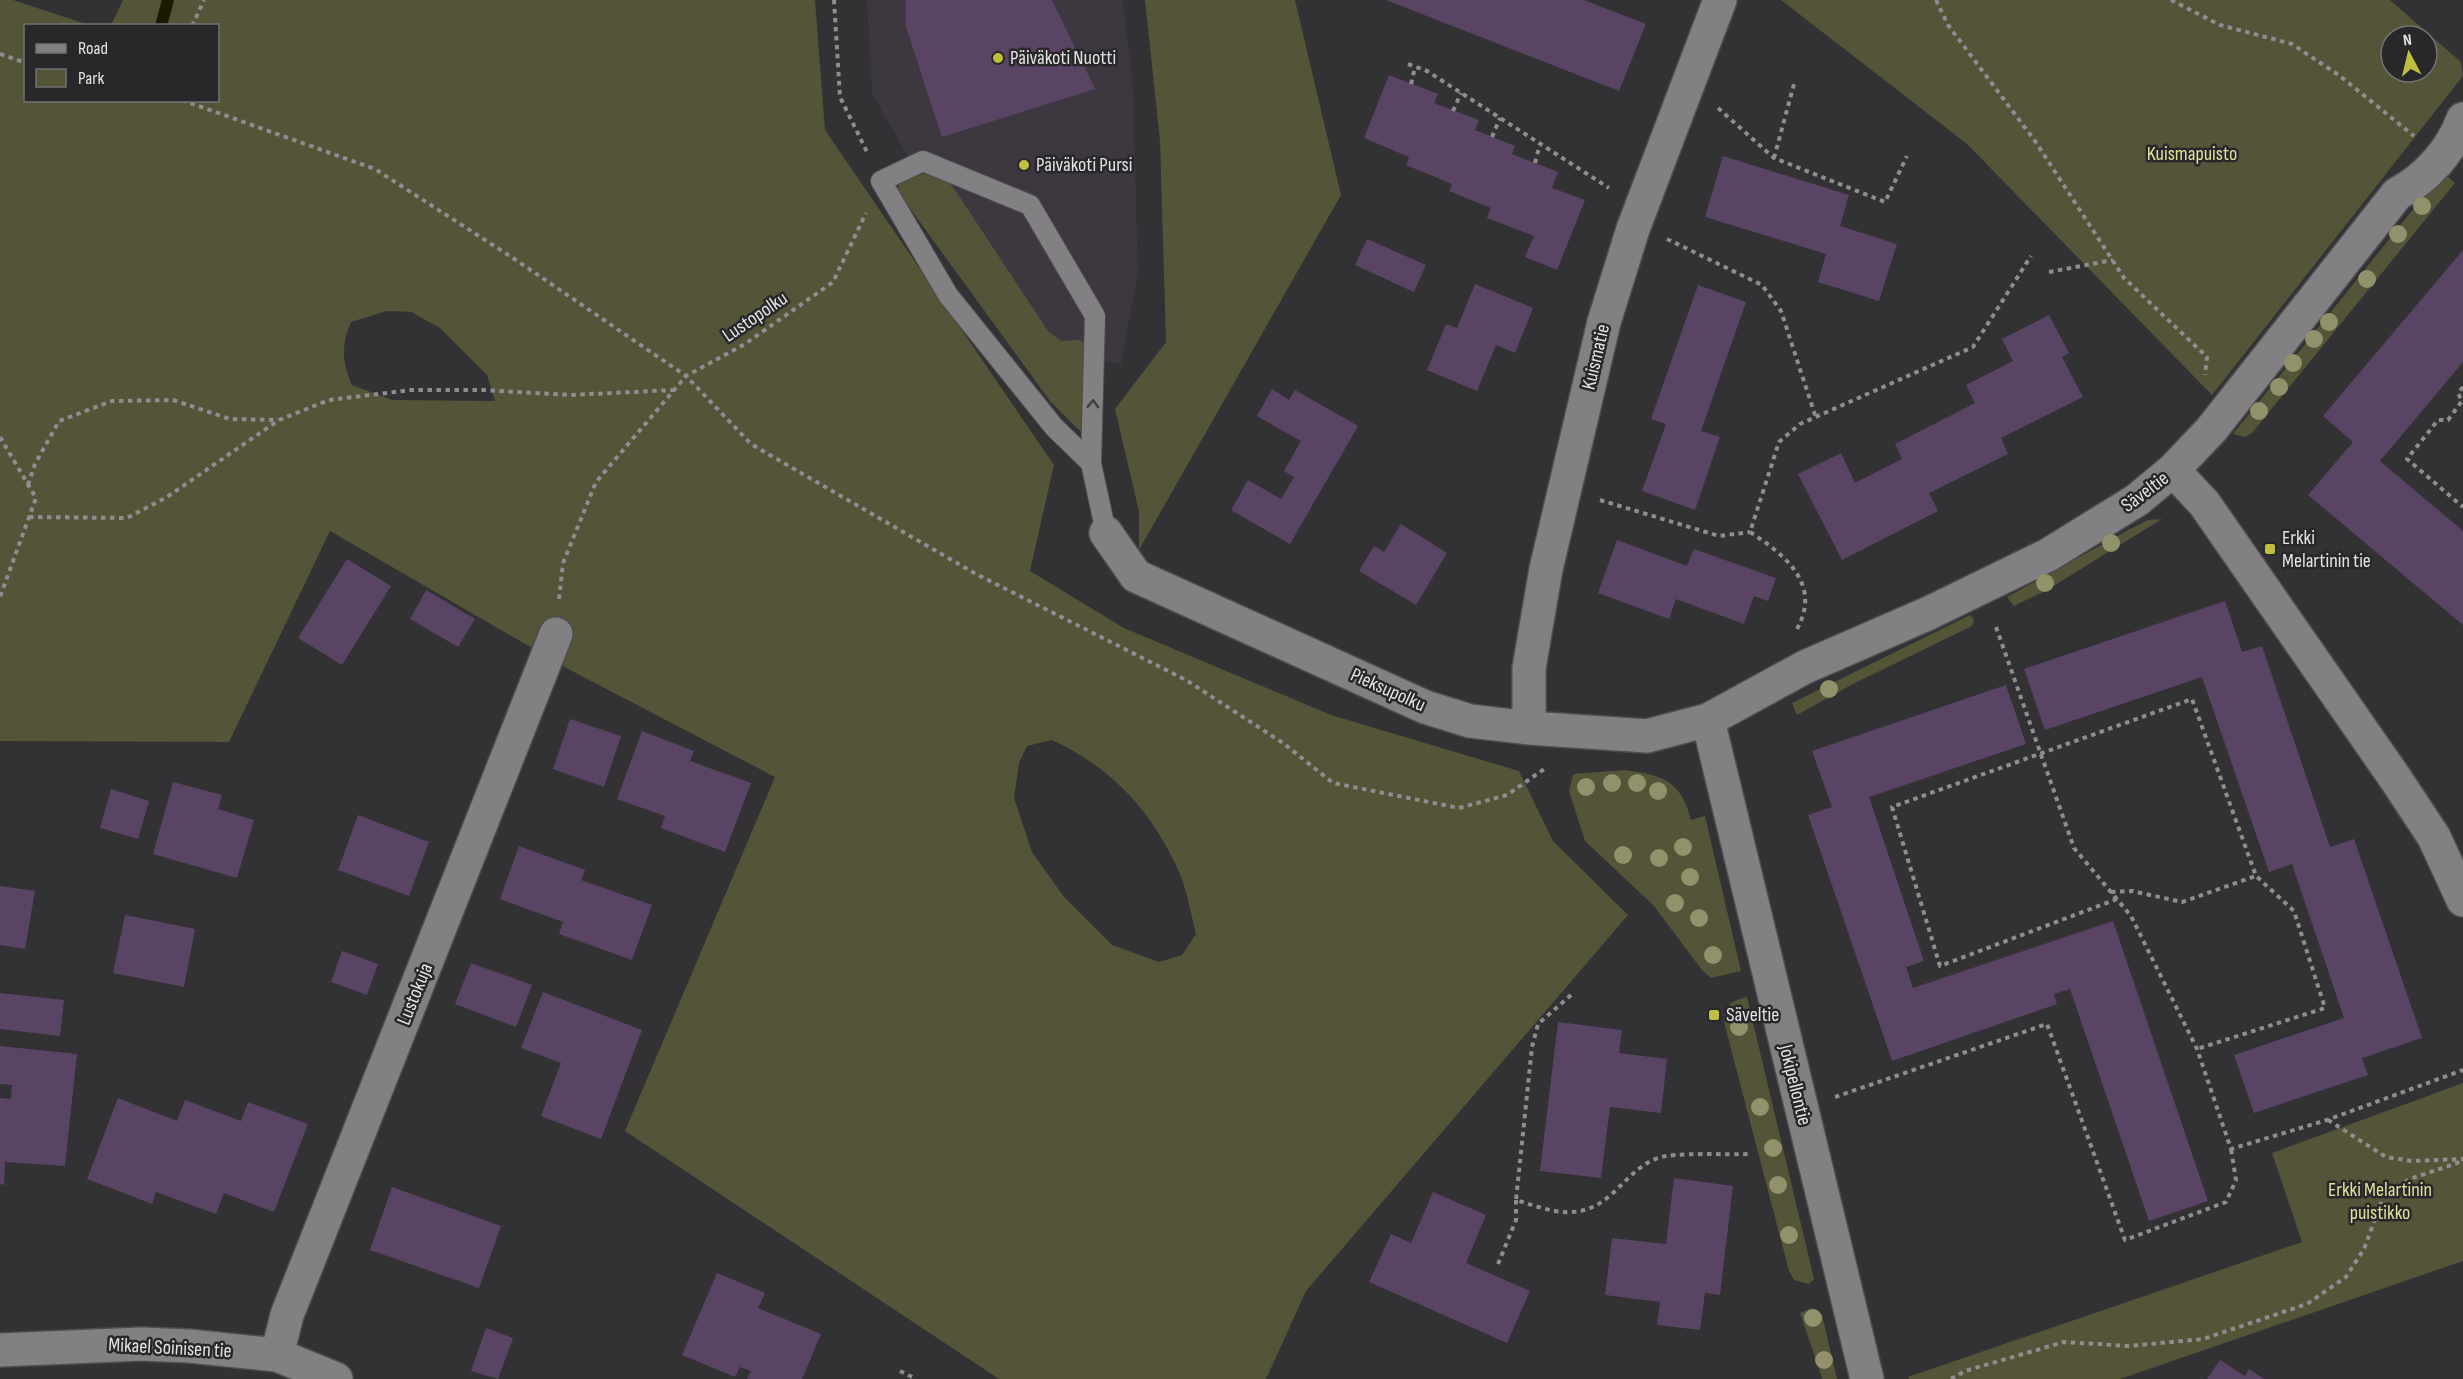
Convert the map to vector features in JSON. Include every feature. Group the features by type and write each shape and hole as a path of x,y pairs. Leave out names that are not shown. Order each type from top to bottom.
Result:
{"street":[{"name":"Kuismatie","path":"1529,728 1528,668 1546,569 1604,322 1642,204 1720,0"},
{"name":"Säveltie","path":"1708,720 1785,678 2048,555 2137,500 2174,470 2211,430 2397,194 2420,182 2440,158 2457,135 2463,119"},
{"path":"2174,470 2204,503 2395,778 2434,837 2463,900"},
{"name":"Pieksupolku","path":"1106,533 1136,576 1425,707 1470,721 1529,728 1647,736 1708,720"},
{"name":"Lustokuja","path":"277,1355 287,1316 556,634"},
{"name":"Jokipellontie","path":"1708,720 1725,801 1867,1379"},
{"name":"Mikael Soinisen tie","path":"0,1350 141,1344 277,1355 336,1379"}],"lane":[{"path":"1091,463 1054,427 948,295 881,181 923,161 1030,205 1095,315 1091,463 1106,533"}],"path":[{"path":"193,24 204,0"},
{"path":"834,0 840,97 881,181"},
{"path":"1936,0 1948,25 2035,141 2124,278 2207,357 2205,375 2200,383"},
{"path":"2171,0 2220,26 2292,44 2340,76 2440,158"},
{"path":"0,54 24,62"},
{"path":"1408,64 1427,71 1610,189 1642,204"},
{"path":"1412,84 1415,67"},
{"path":"1774,158 1794,84"},
{"path":"1453,111 1461,93"},
{"path":"188,102 375,169 516,260 686,376 751,444 976,574 1186,680 1283,742 1333,783 1459,808 1507,795 1549,766"},
{"path":"1716,107 1774,158 1885,202 1907,156"},
{"path":"1492,137 1500,118"},
{"path":"1535,163 1540,144"},
{"name":"Lustopolku","path":"556,634 562,563 596,482 686,376 745,344 833,282 881,181"},
{"path":"1658,235 1762,285 1781,311 1816,418"},
{"path":"1750,532 1779,442 1800,424 1973,347 2031,256"},
{"path":"2049,272 2113,260"},
{"path":"2463,387 2458,393 2462,401 2448,420 2438,420 2407,459 2463,507"},
{"path":"29,517 127,518 167,497 279,420 329,400 411,390 483,390 570,395 674,390"},
{"path":"28,485 35,464 59,421 112,401 172,400 230,419 279,420"},
{"path":"0,437 36,498 0,597"},
{"path":"1596,499 1719,536 1750,532 1779,551 1801,579 1806,601 1803,618 1785,651 1785,678"},
{"path":"1825,1100 2047,1024 2125,1240 2226,1202 2236,1180 2231,1149 2197,1049 2131,916 2074,848 1996,627"},
{"path":"2116,899 1940,966 1892,807 2192,699 2256,876 2294,911 2325,1008 2197,1049"},
{"path":"2111,892 2132,891 2182,902 2256,876"},
{"path":"1498,1264 1516,1220 1516,1200 1532,1047 1538,1024 1570,995"},
{"path":"2231,1149 2327,1120 2463,1070"},
{"path":"2327,1120 2386,1157 2412,1161 2463,1160"},
{"path":"1516,1200 1554,1212 1585,1212 1613,1193 1634,1171 1659,1157 1750,1154"},
{"path":"1951,1379 1965,1371 2064,1342 2129,1346 2203,1339 2307,1304 2346,1277 2364,1249 2384,1195 2410,1179 2463,1160"},
{"path":"900,1371 916,1379"}],"shaded area":[{"name":"Päiväkoti Pursi","path":"867,0 1123,0 1133,88 1138,273 1121,364 1050,354 954,235 872,94"}],"green space":[{"path":"0,0 13,0 86,24 24,24 24,102 219,102 219,24 111,24 123,0 815,0 825,130 1054,465 1030,571 1124,628 1331,715 1519,771 1553,841 1628,915 1306,1291 1266,1379 999,1379 625,1131 775,777 570,670 330,531 229,742 0,741","holes":["387,311 411,312 440,328 487,375 495,401 392,400 352,385 346,369 344,354 351,322","1052,740 1074,751 1111,778 1128,794 1143,811 1168,850 1182,879 1196,934 1182,955 1159,962 1112,945 1064,897 1032,852 1014,798 1019,763 1027,746"]},
{"path":"1145,0 1295,0 1341,195 1139,550 1139,512 1115,409 1166,342 1160,141"},
{"name":"Kuismapuisto","path":"1781,0 2390,0 2417,24 2379,24 2379,84 2439,84 2439,43 2461,62 2463,76 2212,395 1967,144"},
{"path":"934,171 943,174 959,196 1048,331 1061,341 1079,340 1086,343 1083,434 1050,401 898,192 899,180"},
{"path":"2443,172 2455,183 2252,433 2245,437 2233,434"},
{"path":"2162,519 2047,590 2014,606 2007,597 2130,529 2148,520"},
{"path":"1970,615 1974,620 1972,626 1853,684 1797,715 1792,703"},
{"path":"1625,770 1660,777 1682,796 1691,820 1705,816 1741,971 1711,978 1702,970 1654,906 1585,841 1569,791 1573,774"},
{"path":"1747,997 1814,1279 1809,1284 1794,1280 1789,1271 1725,1026 1728,1006"},
{"name":"Erkki Melartinin puistikko","path":"2463,1083 2463,1261 2120,1379 1909,1379 1908,1377 2302,1242 2272,1153"},
{"path":"1811,1308 1822,1315 1837,1379 1822,1379 1800,1313"}],"building":[{"name":"Päiväkoti Nuotti","path":"906,0 1052,0 1095,89 942,137 906,27"},
{"path":"1386,0 1584,0 1646,24 1619,91"},
{"path":"1389,75 1438,94 1434,103 1479,120 1475,130 1515,146 1512,154 1558,172 1552,188 1585,200 1557,270 1525,257 1534,236 1487,218 1491,208 1449,191 1452,184 1406,165 1409,157 1364,138"},
{"path":"1723,156 1849,195 1840,226 1897,244 1879,301 1818,282 1826,254 1705,217"},
{"path":"1367,239 1426,265 1414,292 1355,265"},
{"path":"2463,250 2463,362 2380,461 2463,531 2463,625 2308,495 2353,442 2323,416"},
{"path":"1475,284 1533,308 1515,353 1496,345 1477,391 1427,370 1446,324 1457,328"},
{"path":"1698,285 1746,302 1701,431 1720,437 1695,510 1642,491 1666,424 1651,419"},
{"path":"2049,315 2069,353 2062,357 2083,397 2001,438 2008,454 1929,493 1938,511 1842,560 1798,474 1841,453 1855,483 1902,459 1895,444 1975,403 1966,385 2013,361 2002,339"},
{"path":"1272,389 1289,400 1295,390 1358,426 1290,544 1231,510 1248,480 1281,499 1294,477 1284,471 1301,441 1257,416"},
{"path":"1401,524 1447,553 1416,605 1359,571 1374,546 1384,552"},
{"path":"1617,540 1687,566 1694,549 1776,578 1768,601 1754,596 1744,624 1676,599 1669,619 1598,593"},
{"path":"347,559 391,586 342,665 298,638"},
{"path":"426,590 475,619 458,647 410,619"},
{"path":"2225,601 2242,652 2262,646 2330,847 2354,839 2422,1038 2362,1058 2368,1075 2254,1113 2234,1055 2344,1018 2292,864 2269,872 2202,677 2045,730 2024,669"},
{"path":"2006,685 2026,744 1869,797 1924,961 1906,967 1913,988 2113,921 2208,1201 2149,1221 2070,989 2054,994 2057,1004 1892,1061 1808,815 1832,807 1812,751"},
{"path":"570,719 621,736 604,787 553,769"},
{"path":"642,731 694,751 690,761 751,783 725,852 661,828 665,816 617,799"},
{"path":"173,782 222,795 218,809 254,820 237,878 153,854"},
{"path":"111,789 149,801 138,839 100,828"},
{"path":"358,815 429,842 409,896 338,870"},
{"path":"519,846 585,870 581,880 652,905 632,960 559,934 563,922 500,899"},
{"path":"0,886 35,891 25,949 0,945"},
{"path":"125,915 195,929 184,987 113,973"},
{"path":"342,951 378,964 367,995 331,982"},
{"path":"471,963 532,985 516,1027 455,1004"},
{"path":"543,992 642,1030 601,1139 541,1116 561,1063 521,1048"},
{"path":"0,993 64,1000 60,1036 0,1029"},
{"path":"1558,1022 1622,1030 1619,1053 1667,1059 1661,1113 1610,1107 1601,1178 1540,1171"},
{"path":"0,1046 77,1054 65,1166 5,1162 4,1185 0,1184 0,1098 11,1099 12,1085 0,1084"},
{"path":"118,1098 177,1121 185,1100 241,1121 248,1102 308,1124 274,1212 224,1193 216,1214 156,1192 152,1204 87,1179"},
{"path":"1674,1178 1733,1186 1720,1295 1705,1293 1700,1330 1657,1325 1660,1302 1605,1295 1612,1238 1666,1244"},
{"path":"392,1187 501,1226 479,1288 370,1250"},
{"path":"1433,1192 1486,1215 1466,1263 1530,1291 1507,1343 1369,1282 1391,1234 1411,1243"},
{"path":"717,1273 765,1293 758,1308 821,1334 802,1379 747,1379 751,1371 740,1367 735,1377 682,1355"},
{"path":"486,1328 513,1338 498,1379 471,1371"},
{"path":"2220,1360 2245,1376 2249,1369 2264,1379 2207,1379"}],"waterway":[{"path":"162,24 168,0"}],"place":[{"name":"Päiväkoti Nuotti","path":"998,58"},
{"name":"Päiväkoti Pursi","path":"1024,165"},
{"name":"Erkki Melartinin tie","path":"2270,549"},
{"name":"Säveltie","path":"1714,1015"}]}
